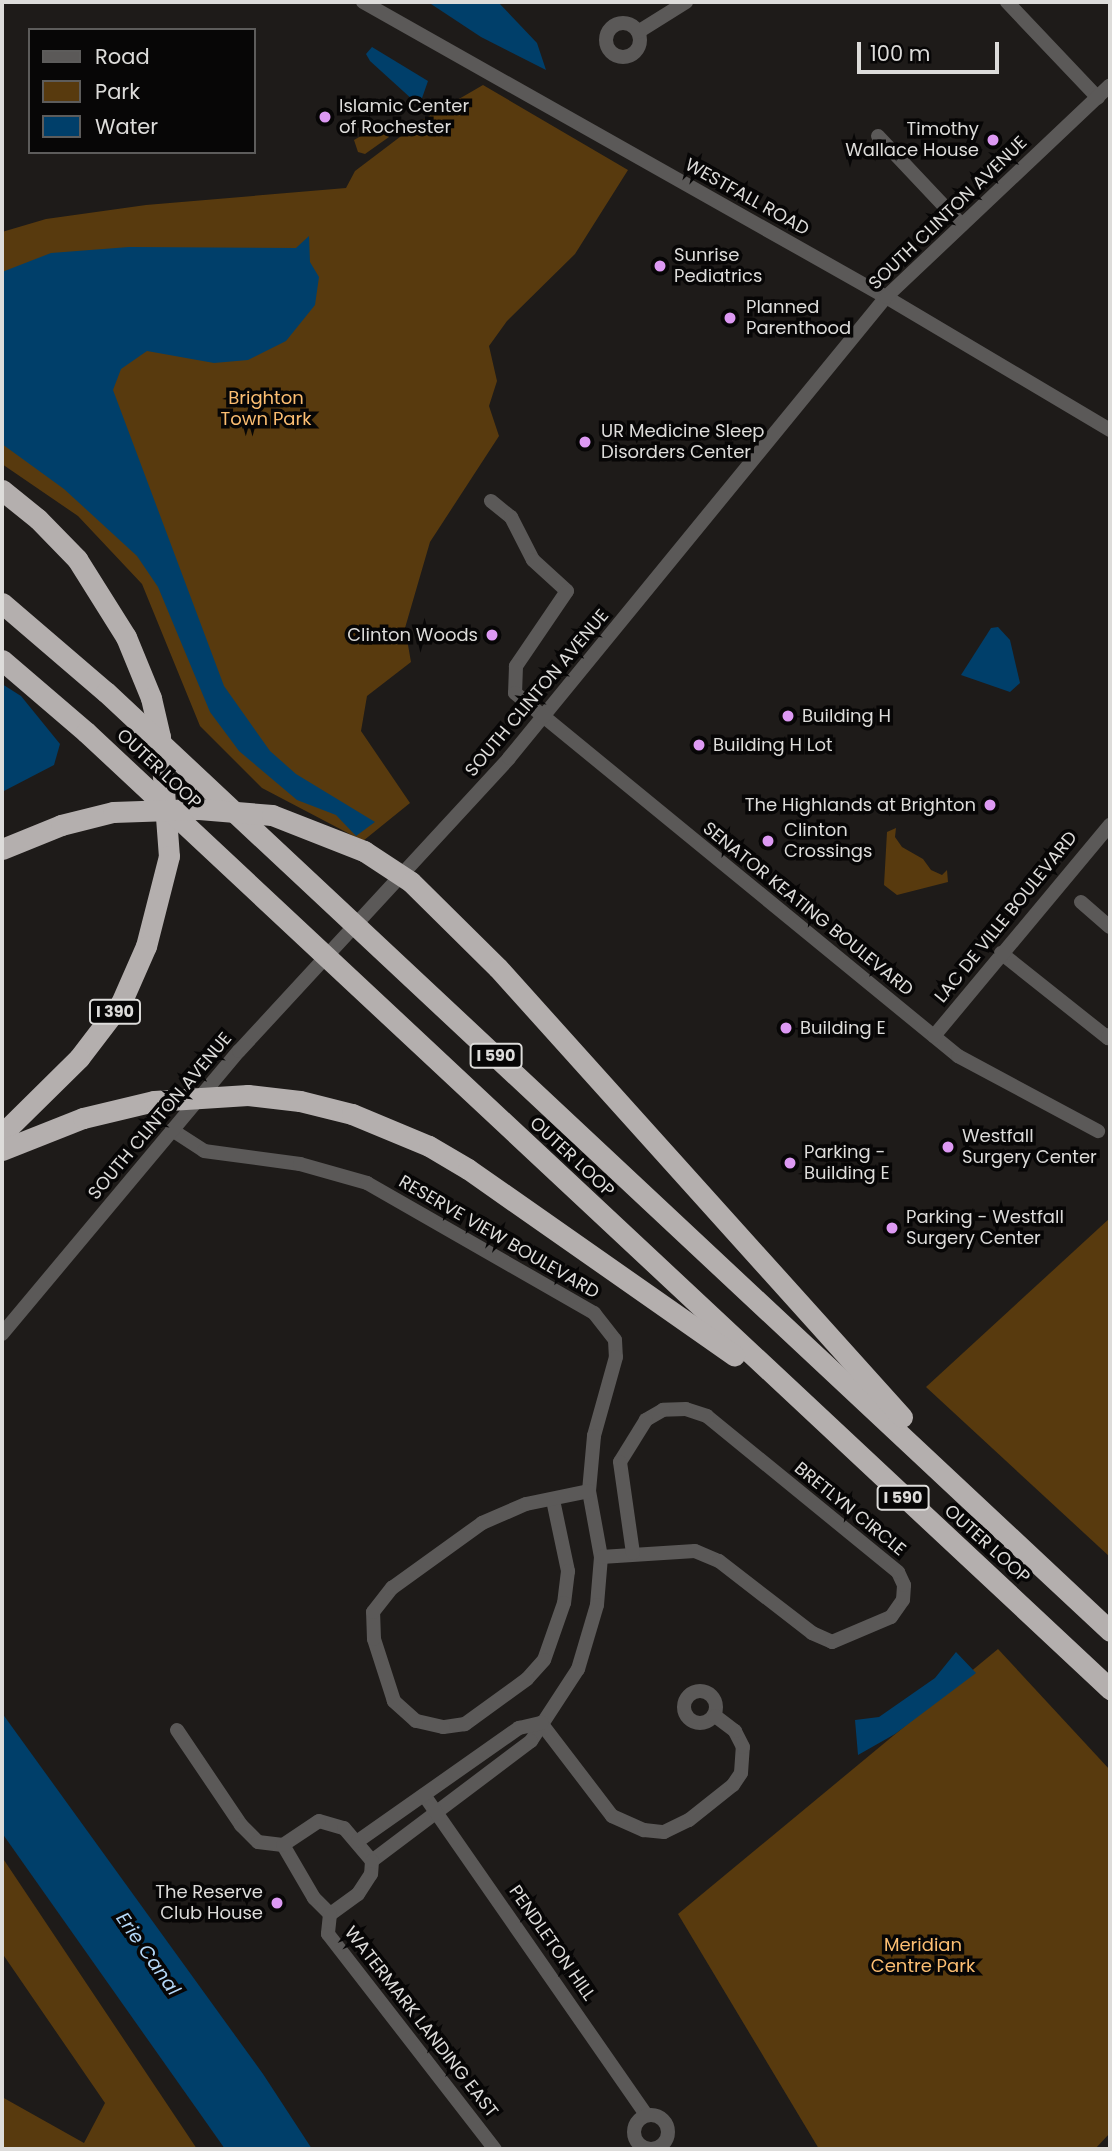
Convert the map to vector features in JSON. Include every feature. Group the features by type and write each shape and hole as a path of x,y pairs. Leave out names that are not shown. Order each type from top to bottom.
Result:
{"highway":[{"name":"I 390","path":"2,490 45,525 88,573 118,620 140,671 160,737 169,856 146,946 121,1003 79,1058 2,1134"},
{"name":"OUTER LOOP","path":"2,603 117,702 988,1512 1110,1631"},
{"name":"OUTER LOOP","path":"2,660 86,732 790,1393 1110,1689"},
{"path":"2,849 61,825 113,812 199,809 272,815 313,828 364,851 402,876 450,918 988,1512"},
{"path":"2,1150 59,1126 154,1101 248,1096 300,1101 352,1114 429,1146 790,1393"}],"street":[{"name":"WESTFALL ROAD","path":"363,2 886,297 1110,430"},
{"path":"638,32 686,2"},
{"path":"1007,2 1098,97"},
{"name":"SOUTH CLINTON AVENUE","path":"2,1334 172,1130 299,987 388,894 542,717 886,297 1110,85"},
{"path":"878,136 962,225"},
{"name":"SENATOR KEATING BOULEVARD","path":"491,501 511,517 533,560 567,591 513,675 515,693 934,1036 981,1071 1098,1132"},
{"name":"LAC DE VILLE BOULEVARD","path":"934,1036 1110,825"},
{"path":"1081,902 1110,927"},
{"path":"1001,953 1109,1036"},
{"name":"RESERVE VIEW BOULEVARD","path":"172,1130 204,1151 300,1164 367,1183 594,1312 615,1340 616,1357 594,1436 589,1491 600,1557 591,1637 578,1669 531,1741 438,1814 372,1861"},
{"name":"BRETLYN CIRCLE","path":"600,1557 695,1551 719,1561 812,1633 832,1642 891,1617 903,1600 904,1585 898,1572 707,1416 686,1409 663,1410 646,1420 620,1462 634,1553"},
{"path":"553,1500 568,1571 564,1603 544,1660 527,1679 465,1724 443,1727 416,1721 394,1701 374,1639 373,1612 392,1588 481,1523 526,1504 589,1491"},
{"path":"358,1841 519,1728 541,1723 612,1816 644,1830 664,1832 689,1820 741,1773 743,1747 735,1731 715,1716"},
{"path":"177,1730 241,1825 258,1842 283,1844 318,1821 344,1828 358,1841 372,1861 372,1874 358,1894 330,1914 314,1898 283,1844"},
{"name":"PENDLETON HILL","path":"424,1795 646,2115"},
{"name":"WATERMARK LANDING EAST","path":"330,1914 328,1934 495,2149"}],"green space":[{"name":"Brighton Town Park","path":"483,85 628,170 575,254 507,321 489,346 497,381 489,406 499,436 430,542 405,628 411,662 367,696 361,731 410,803 363,841 262,788 200,726 142,584 78,516 2,464 2,232 46,219 146,205 346,188 355,171 421,121"},
{"path":"380,125 389,137 365,154 358,152 354,140"},
{"path":"896,828 895,837 902,847 923,859 931,870 942,875 947,870 948,882 897,895 884,885 887,832"},
{"path":"1110,1218 1110,1557 926,1387"},
{"name":"Meridian Centre Park","path":"998,1649 1110,1770 1110,2133 1095,2149 819,2149 678,1914"},
{"path":"2,1857 197,2149 2,2149 2,2097 84,2143 105,2103 2,1953"}],"water":[{"path":"428,2 498,2 537,43 546,70 481,37"},
{"path":"372,47 428,81 421,101 414,101 370,61 366,54"},
{"path":"309,236 310,262 319,277 315,305 286,341 248,360 214,363 147,351 121,369 113,390 224,686 270,751 296,774 375,822 356,836 336,815 297,800 239,751 210,712 158,587 137,556 64,489 2,444 2,272 51,253 129,247 296,248"},
{"path":"998,627 1010,640 1020,683 1010,692 961,675 991,628"},
{"path":"2,684 21,696 60,744 54,765 2,792"},
{"path":"956,1652 976,1673 895,1734 858,1755 855,1720 879,1717 935,1678"},
{"name":"Erie Canal","path":"2,1713 263,2074 312,2149 225,2149 2,1833"}],"place":[{"name":"Islamic Center of Rochester","path":"325,117"},
{"name":"Timothy Wallace House","path":"993,140"},
{"name":"Sunrise Pediatrics","path":"660,266"},
{"name":"Planned Parenthood","path":"730,318"},
{"name":"UR Medicine Sleep Disorders Center","path":"585,442"},
{"name":"Clinton Woods","path":"492,635"},
{"name":"Building H","path":"788,716"},
{"name":"Building H Lot","path":"699,745"},
{"name":"The Highlands at Brighton","path":"990,805"},
{"name":"Clinton Crossings","path":"768,841"},
{"name":"Building E","path":"786,1028"},
{"name":"Westfall Surgery Center","path":"948,1147"},
{"name":"Parking - Building E","path":"790,1163"},
{"name":"Parking - Westfall Surgery Center","path":"892,1228"},
{"name":"The Reserve Club House","path":"277,1903"}]}
